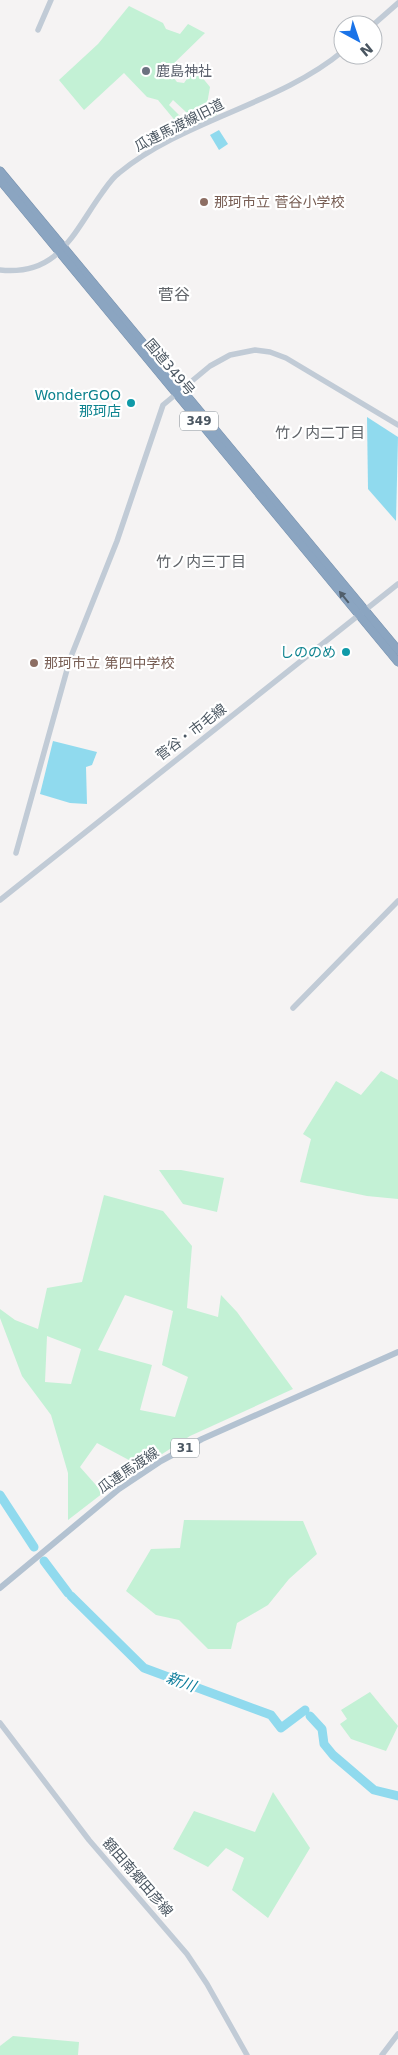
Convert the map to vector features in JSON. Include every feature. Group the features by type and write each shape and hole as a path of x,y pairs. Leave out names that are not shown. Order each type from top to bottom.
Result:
{"highway":[{"name":"国道349号","path":"0,171 62,251"},
{"name":"国道349号","path":"0,180 62,251 362,613 398,662"},
{"name":"国道349号","path":"362,613 398,650"}],"main road":[{"name":"瓜連馬渡線","path":"0,1588 119,1489 161,1461 202,1438 398,1352"}],"street":[{"path":"38,30 51,0"},
{"path":"383,17 398,3"},
{"name":"瓜連馬渡線旧道","path":"0,270 21,270 41,265 62,251 112,180 137,159 183,134 303,77 333,58"},
{"path":"16,853 70,659 118,541 161,410 210,366 230,355 255,350 270,352 286,358 398,425"},
{"name":"菅谷・市毛線","path":"0,900 398,584"},
{"path":"293,1008 398,901"},
{"name":"額田南郷田彦線","path":"0,1723 89,1840 187,1954 207,1984 247,2055"},
{"path":"382,2055 398,2034"}],"green space":[{"path":"129,6 163,23 166,29 180,34 188,24 205,33 167,70 177,82 184,83 189,76 201,76 210,87 207,104 217,115 199,124 173,100 169,105 189,125 182,129 158,100 147,97 124,73 84,110 59,80 98,44"},
{"path":"381,1071 398,1080 398,1199 367,1196 300,1182 311,1139 303,1134 336,1081 361,1095"},
{"path":"159,1170 181,1170 224,1178 217,1212 183,1204"},
{"path":"104,1195 163,1211 192,1246 187,1308 218,1317 221,1295 237,1312 293,1389 190,1436 142,1467 97,1443 80,1467 103,1493 68,1520 68,1473 51,1415 22,1376 0,1318 0,1309 15,1320 38,1329 47,1288 82,1282","holes":["125,1295 173,1311 162,1365 188,1377 175,1417 140,1410 152,1365 98,1350","47,1336 81,1349 71,1384 45,1382"]},
{"path":"184,1520 303,1521 317,1554 289,1579 268,1605 237,1623 231,1649 208,1649 179,1620 156,1615 126,1591 151,1549 180,1548"},
{"path":"370,1692 398,1726 386,1751 351,1739 340,1724 347,1719 341,1710"},
{"path":"273,1792 310,1848 268,1918 232,1890 244,1858 226,1848 208,1867 173,1849 194,1811 255,1832"},
{"path":"13,2036 79,2042 78,2055 0,2055 0,2046"}],"water":[{"path":"219,130 228,144 219,150 210,135"},
{"path":"367,417 398,437 396,521 368,489"},
{"path":"53,741 97,752 92,765 86,767 87,804 70,803 40,794"}],"waterway":[{"name":"新川","path":"0,1495 34,1547"},
{"name":"新川","path":"44,1561 68,1593"},
{"name":"新川","path":"71,1596 144,1668 271,1715 281,1728 305,1710"},
{"name":"新川","path":"310,1716 322,1729 324,1744 333,1755 374,1790 398,1796"}],"place":[{"name":"鹿島神社","path":"146,71"},
{"name":"那珂市立 菅谷小学校","path":"204,202"},
{"name":"WonderGOO 那珂店","path":"131,403"},
{"name":"しののめ","path":"346,652"},
{"name":"那珂市立 第四中学校","path":"34,663"}],"district":[{"name":"菅谷","path":"174,294"},
{"name":"竹ノ内二丁目","path":"320,433"},
{"name":"竹ノ内三丁目","path":"201,562"}]}
